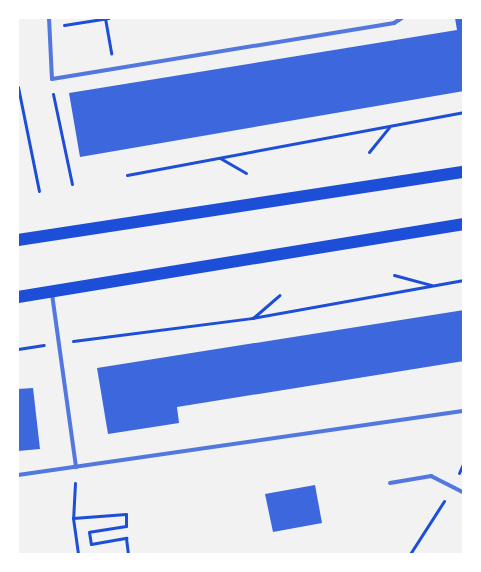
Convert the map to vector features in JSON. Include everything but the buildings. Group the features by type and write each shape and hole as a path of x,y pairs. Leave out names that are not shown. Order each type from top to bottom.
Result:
{"main road":[{"path":"18,240 464,172"},
{"path":"18,297 464,224"}],"lane":[{"path":"49,18 52,79 394,23 402,18"},
{"path":"51,292 76,467"},
{"path":"18,476 464,411"},
{"path":"390,483 431,476 464,493"}],"path":[{"path":"50,28 105,18 114,69"},
{"path":"52,79 72,184"},
{"path":"18,87 39,191"},
{"path":"126,174 464,112"},
{"path":"369,152 390,127"},
{"path":"220,158 246,173"},
{"path":"394,275 434,285"},
{"path":"18,349 252,318 464,280"},
{"path":"252,318 280,295"},
{"path":"410,554 452,488 464,462"},
{"path":"76,467 73,518 78,554"},
{"path":"73,518 126,514 126,526 90,532 91,544 126,538 128,554"}]}
